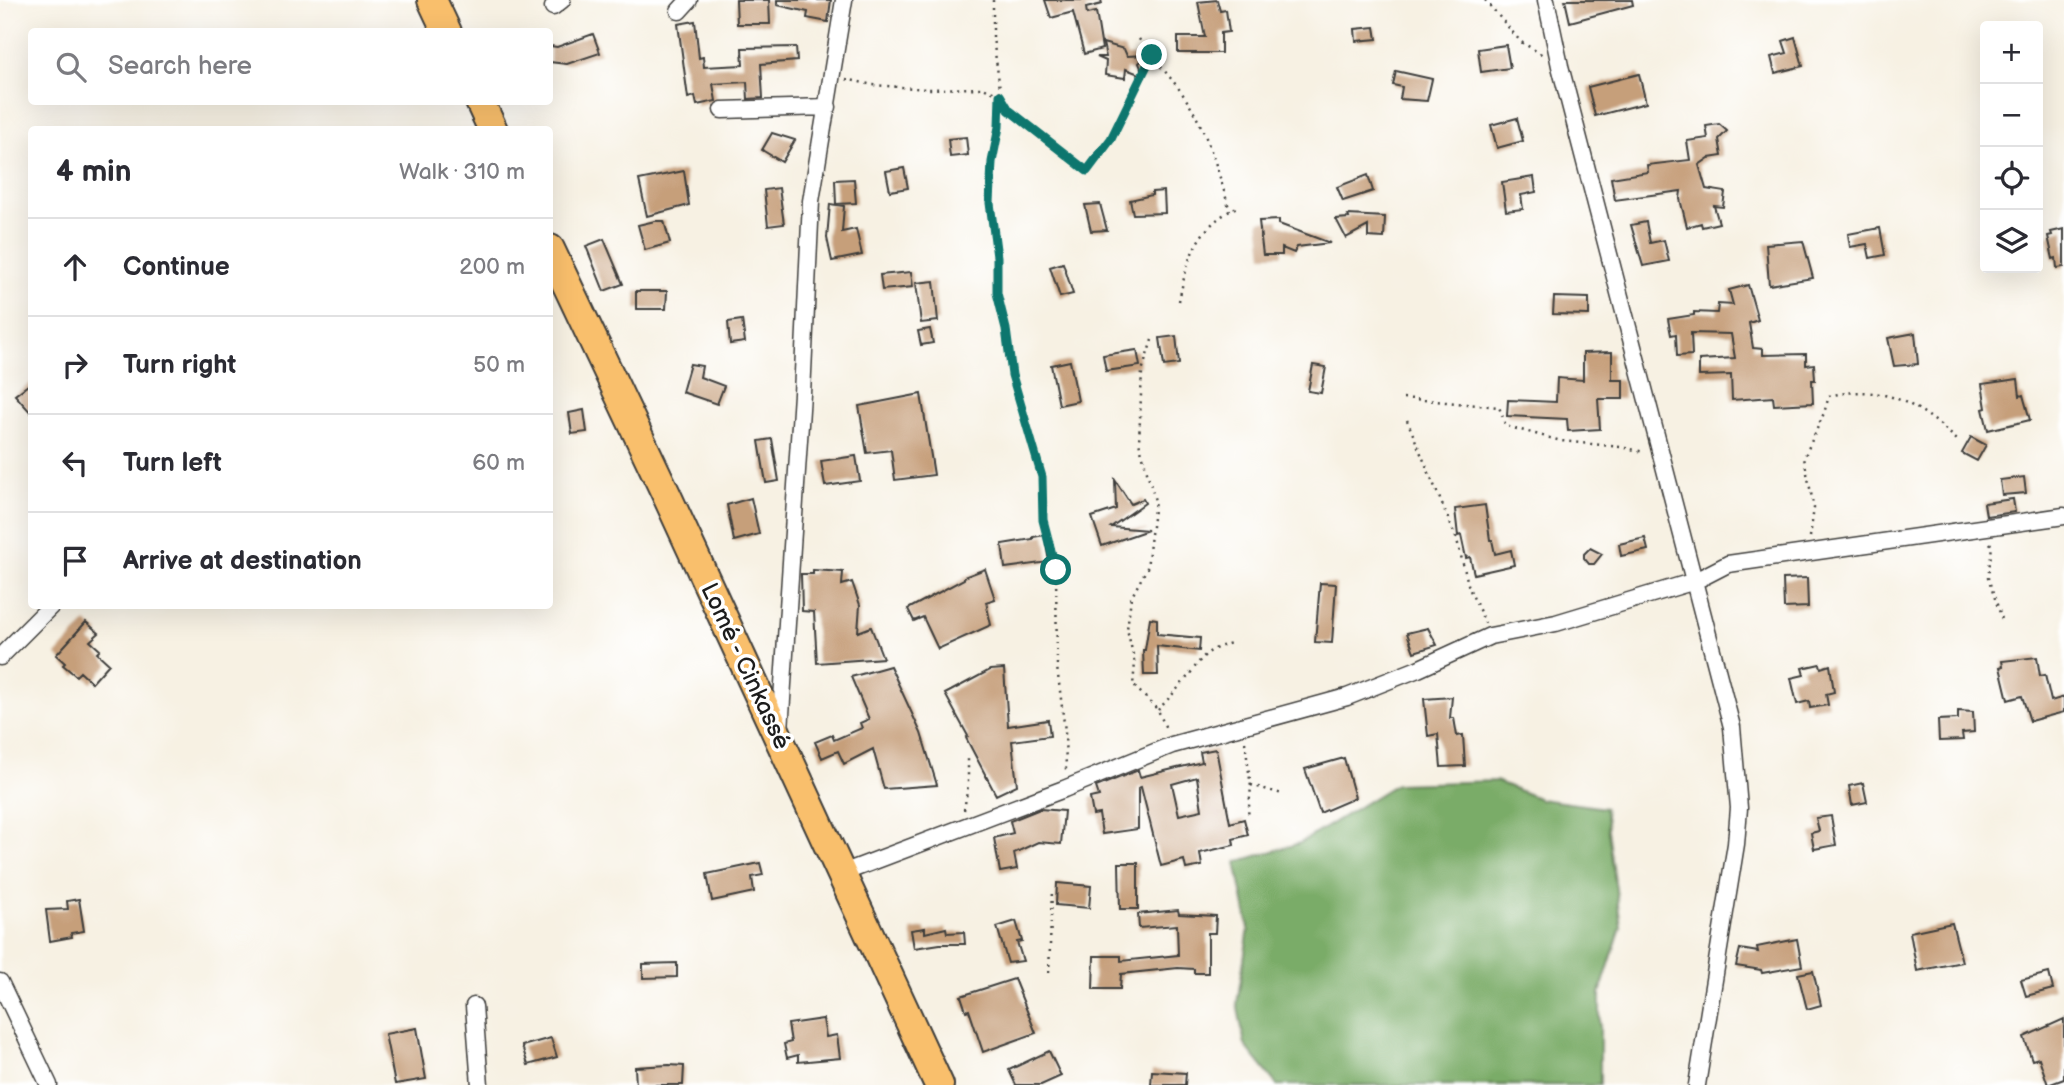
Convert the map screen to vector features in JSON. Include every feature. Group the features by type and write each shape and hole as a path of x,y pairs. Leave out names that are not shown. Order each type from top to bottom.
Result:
{"highway":[{"path":"432,0 445,28"},
{"path":"481,105 491,126"},
{"name":"Lomé - Cinkassé","path":"553,255 939,1085"}],"street":[{"path":"779,739 802,394 811,201 844,0"},
{"path":"1546,0 1560,66 1732,727 1739,808 1736,844 1697,1085"},
{"path":"722,110 828,107"},
{"path":"840,874 1172,745 1347,697 1418,669 1490,636 1556,623 1695,581 1728,564 2064,516"},
{"path":"0,657 48,609"},
{"path":"0,982 49,1085"},
{"path":"474,1006 480,1085"}],"path":[{"path":"993,0 993,38 1000,95 990,203 997,257 997,293 1006,329 1012,375 1042,477 1043,520 1056,570 1057,667 1065,732 1064,789"},
{"path":"1485,0 1521,42 1560,66"},
{"path":"1139,39 1168,73 1190,105 1230,211"},
{"path":"832,76 873,85 927,89 983,88 1000,95 1009,110 1087,171 1111,139 1152,55"},
{"path":"1179,301 1185,268 1200,237 1216,218 1239,206"},
{"path":"1152,340 1142,371 1139,442 1155,501 1147,568 1131,598 1127,629 1135,663 1133,685 1158,710 1172,745"},
{"path":"1807,552 1814,508 1804,458 1829,396 1849,391 1875,393 1910,403 1933,417 1958,440"},
{"path":"1403,398 1499,407 1506,426 1531,435 1621,447 1661,456"},
{"path":"1407,420 1457,540 1469,588 1490,636"},
{"path":"1982,527 1992,546 1988,578 2003,622"},
{"path":"1158,710 1186,679 1201,657 1213,648 1231,643"},
{"path":"1244,724 1251,785 1248,816"},
{"path":"962,827 968,786 968,755"},
{"path":"1251,785 1282,794"},
{"path":"1049,973 1052,890"}],"green space":[{"path":"1496,781 1540,799 1605,808 1621,927 1600,993 1600,1085 1277,1085 1245,1045 1237,1003 1249,928 1236,862 1300,843 1396,784"}],"building":[{"path":"736,0 769,0 770,24 737,24"},
{"path":"777,0 831,0 828,22 807,18 808,12 777,5"},
{"path":"1045,0 1101,0 1102,4 1086,8 1087,14 1096,12 1102,49 1084,54 1073,12 1051,18"},
{"path":"1217,0 1220,11 1226,10 1229,32 1221,33 1221,53 1178,53 1178,37 1205,37 1198,2"},
{"path":"1565,0 1632,0 1633,5 1570,22"},
{"path":"695,21 699,58 703,57 704,67 743,65 742,48 796,47 797,61 761,64 763,98 748,99 747,82 713,84 716,101 697,105 695,96 688,98 678,24"},
{"path":"1375,27 1377,39 1356,41 1355,29"},
{"path":"593,34 600,53 567,64 553,62 553,46"},
{"path":"1795,37 1803,66 1775,73 1771,57 1787,53 1783,41"},
{"path":"1103,43 1124,49 1127,56 1147,55 1139,63 1144,76 1126,69 1125,78 1105,75 1106,61 1097,57 1106,57"},
{"path":"1506,45 1510,68 1481,72 1478,49"},
{"path":"1396,71 1432,79 1427,101 1400,99 1402,87 1393,85"},
{"path":"1639,74 1646,103 1595,116 1588,87"},
{"path":"1517,118 1523,141 1497,148 1491,125"},
{"path":"1719,124 1727,131 1719,139 1722,156 1709,158 1699,165 1706,189 1725,192 1723,207 1714,206 1719,223 1702,227 1701,223 1687,227 1680,199 1681,191 1615,200 1611,178 1648,172 1647,165 1690,160 1687,141 1708,138 1706,126"},
{"path":"772,133 795,140 782,162 762,150"},
{"path":"966,137 968,155 950,157 948,139"},
{"path":"904,168 908,188 890,191 886,171"},
{"path":"684,171 689,205 647,216 639,180"},
{"path":"1368,175 1373,191 1343,201 1337,187"},
{"path":"1534,177 1536,192 1521,195 1523,209 1506,211 1502,182"},
{"path":"854,179 856,203 836,204 835,180"},
{"path":"779,188 784,224 768,226 764,190"},
{"path":"1164,191 1165,213 1133,214 1130,200 1152,195 1152,192"},
{"path":"830,204 844,206 842,232 856,229 862,255 832,261 827,238"},
{"path":"1100,204 1107,230 1091,231 1085,205"},
{"path":"1348,215 1385,217 1384,238 1368,237 1368,226 1346,238 1336,219 1349,218"},
{"path":"1279,220 1279,224 1330,243 1297,247 1294,253 1282,248 1282,255 1263,255 1259,221"},
{"path":"664,221 670,243 645,250 638,225"},
{"path":"1646,222 1650,243 1664,240 1669,261 1643,266 1631,225"},
{"path":"1880,228 1885,255 1870,258 1867,244 1850,247 1848,234"},
{"path":"2064,229 2064,267 2057,268 2048,236 2052,235 2051,232"},
{"path":"604,239 623,284 604,291 586,246"},
{"path":"1803,241 1813,278 1769,285 1766,244"},
{"path":"1063,263 1073,294 1060,297 1050,267"},
{"path":"911,272 913,287 882,290 880,275"},
{"path":"934,281 938,321 921,323 916,283"},
{"path":"1748,285 1758,320 1749,323 1753,348 1763,349 1763,355 1806,354 1806,365 1814,364 1813,403 1774,405 1773,397 1732,400 1731,375 1699,376 1699,360 1735,358 1731,334 1691,333 1692,355 1677,356 1676,334 1671,335 1668,319 1694,315 1694,312 1717,313 1718,304 1733,305 1729,290"},
{"path":"636,291 667,291 666,309 636,309"},
{"path":"1554,297 1589,298 1589,315 1553,314"},
{"path":"742,320 745,342 730,344 728,322"},
{"path":"930,329 933,343 921,345 918,331"},
{"path":"1915,333 1918,364 1894,366 1888,338"},
{"path":"1176,336 1179,364 1164,366 1160,338"},
{"path":"1137,350 1140,366 1106,371 1103,355"},
{"path":"1612,352 1612,380 1623,380 1623,399 1598,399 1600,429 1568,431 1567,419 1507,416 1508,400 1556,402 1557,378 1583,380 1583,353"},
{"path":"1070,361 1078,401 1059,405 1051,365"},
{"path":"690,364 702,366 700,377 724,386 717,404 682,392"},
{"path":"1313,365 1326,367 1321,393 1308,391"},
{"path":"2018,379 2020,396 2023,395 2030,420 1988,430 1983,409 1986,408 1982,384"},
{"path":"28,385 28,410 15,395"},
{"path":"921,394 934,475 895,480 891,450 867,453 859,406"},
{"path":"584,410 587,432 572,434 569,413"},
{"path":"1971,437 1986,445 1977,461 1962,453"},
{"path":"772,439 779,481 766,483 759,441"},
{"path":"856,456 860,481 825,486 821,461"},
{"path":"2024,477 2026,493 2002,495 2000,480"},
{"path":"1115,480 1131,504 1143,499 1145,503 1111,527 1148,530 1102,546 1092,517 1116,509"},
{"path":"751,498 759,534 734,541 727,505"},
{"path":"2013,499 2015,512 1986,516 1984,503"},
{"path":"1485,505 1495,554 1511,550 1514,565 1474,574 1470,557 1466,558 1461,535 1458,536 1455,509"},
{"path":"1045,535 1049,562 1005,568 1002,544"},
{"path":"1645,538 1648,550 1621,556 1619,544"},
{"path":"1590,548 1602,554 1594,564 1589,564 1584,558"},
{"path":"985,569 995,599 986,602 991,625 938,649 923,617 914,621 908,609 964,577"},
{"path":"813,570 843,572 842,585 852,582 860,605 858,632 871,627 883,658 817,663 814,612 802,611 801,574 813,574"},
{"path":"1807,578 1808,607 1784,608 1783,579"},
{"path":"1320,583 1336,584 1332,643 1315,642"},
{"path":"1150,618 1157,619 1157,634 1200,638 1199,651 1157,646 1158,675 1144,675 1143,650"},
{"path":"86,622 99,633 90,641 100,650 97,653 109,664 92,683 80,672 76,676 56,655"},
{"path":"1428,628 1437,645 1414,652 1407,633"},
{"path":"2037,657 2040,676 2045,675 2051,701 2064,697 2064,712 2030,721 2022,696 2008,700 2000,667 2003,666 2002,661"},
{"path":"1820,664 1821,668 1830,665 1834,692 1826,694 1828,705 1810,708 1809,701 1797,704 1791,678 1804,675 1802,668"},
{"path":"890,666 921,733 937,785 884,789 873,749 844,764 838,751 822,758 815,742 832,735 834,740 862,728 860,723 869,719 851,677"},
{"path":"1004,669 1008,726 1048,720 1050,736 1012,741 1017,785 996,795 945,694 990,670"},
{"path":"1452,697 1450,718 1454,718 1457,736 1463,735 1465,766 1441,767 1438,734 1428,736 1424,699"},
{"path":"1958,711 1973,712 1974,732 1962,733 1963,740 1939,741 1938,720 1958,719"},
{"path":"1216,749 1230,823 1244,819 1248,835 1233,839 1234,845 1200,853 1202,866 1186,869 1184,860 1161,866 1141,787 1138,788 1138,829 1102,834 1099,814 1093,815 1090,798 1099,796 1096,787 1138,770 1140,777 1202,762 1200,752","holes":["1197,777 1202,810 1179,815 1172,784"]},
{"path":"1344,758 1355,798 1320,813 1305,769"},
{"path":"1863,783 1867,802 1852,805 1849,786"},
{"path":"1040,809 1064,811 1061,844 1038,842 1014,853 1017,869 1000,872 994,838 1013,833 1010,821"},
{"path":"1831,816 1836,845 1814,849 1811,833 1819,831 1816,818"},
{"path":"760,863 763,875 752,877 754,892 712,901 707,874"},
{"path":"1119,863 1138,863 1138,909 1120,909"},
{"path":"1057,883 1091,886 1089,908 1056,905"},
{"path":"79,899 84,931 71,933 72,937 50,941 46,910 68,909 67,901"},
{"path":"1178,910 1179,914 1216,916 1215,933 1208,933 1208,973 1194,973 1194,969 1178,968 1121,974 1120,989 1093,989 1094,956 1121,956 1121,961 1178,955 1177,925 1139,928 1138,914"},
{"path":"1016,921 1022,941 1017,942 1023,961 1008,963 997,927"},
{"path":"1952,923 1962,962 1917,971 1910,932"},
{"path":"925,928 925,933 946,928 947,933 964,932 965,944 914,948 911,930"},
{"path":"1797,939 1802,966 1762,973 1761,970 1736,966 1740,949 1758,952 1757,947"},
{"path":"677,963 677,977 643,978 643,964"},
{"path":"1813,971 1821,1005 1807,1009 1798,974"},
{"path":"2049,973 2053,989 2026,996 2021,980"},
{"path":"1014,979 1036,1033 983,1052 969,1010 966,1011 961,996"},
{"path":"823,1019 826,1037 837,1035 840,1058 798,1062 798,1055 787,1058 784,1044 791,1042 788,1024"},
{"path":"2064,1019 2064,1079 2048,1085 2039,1058 2032,1060 2024,1037"},
{"path":"417,1028 426,1079 395,1084 385,1034"},
{"path":"551,1038 557,1057 528,1065 522,1046"},
{"path":"1049,1051 1061,1076 1041,1085 1016,1085 1009,1070"},
{"path":"684,1066 683,1085 636,1085 635,1067"},
{"path":"1152,1071 1186,1073 1185,1085 1151,1085"}],"route":[{"path":"1056,570 1043,520 1042,477 1012,375 1006,329 997,293 997,257 990,203 1000,95 1009,110 1087,171 1111,139 1152,55"}]}
